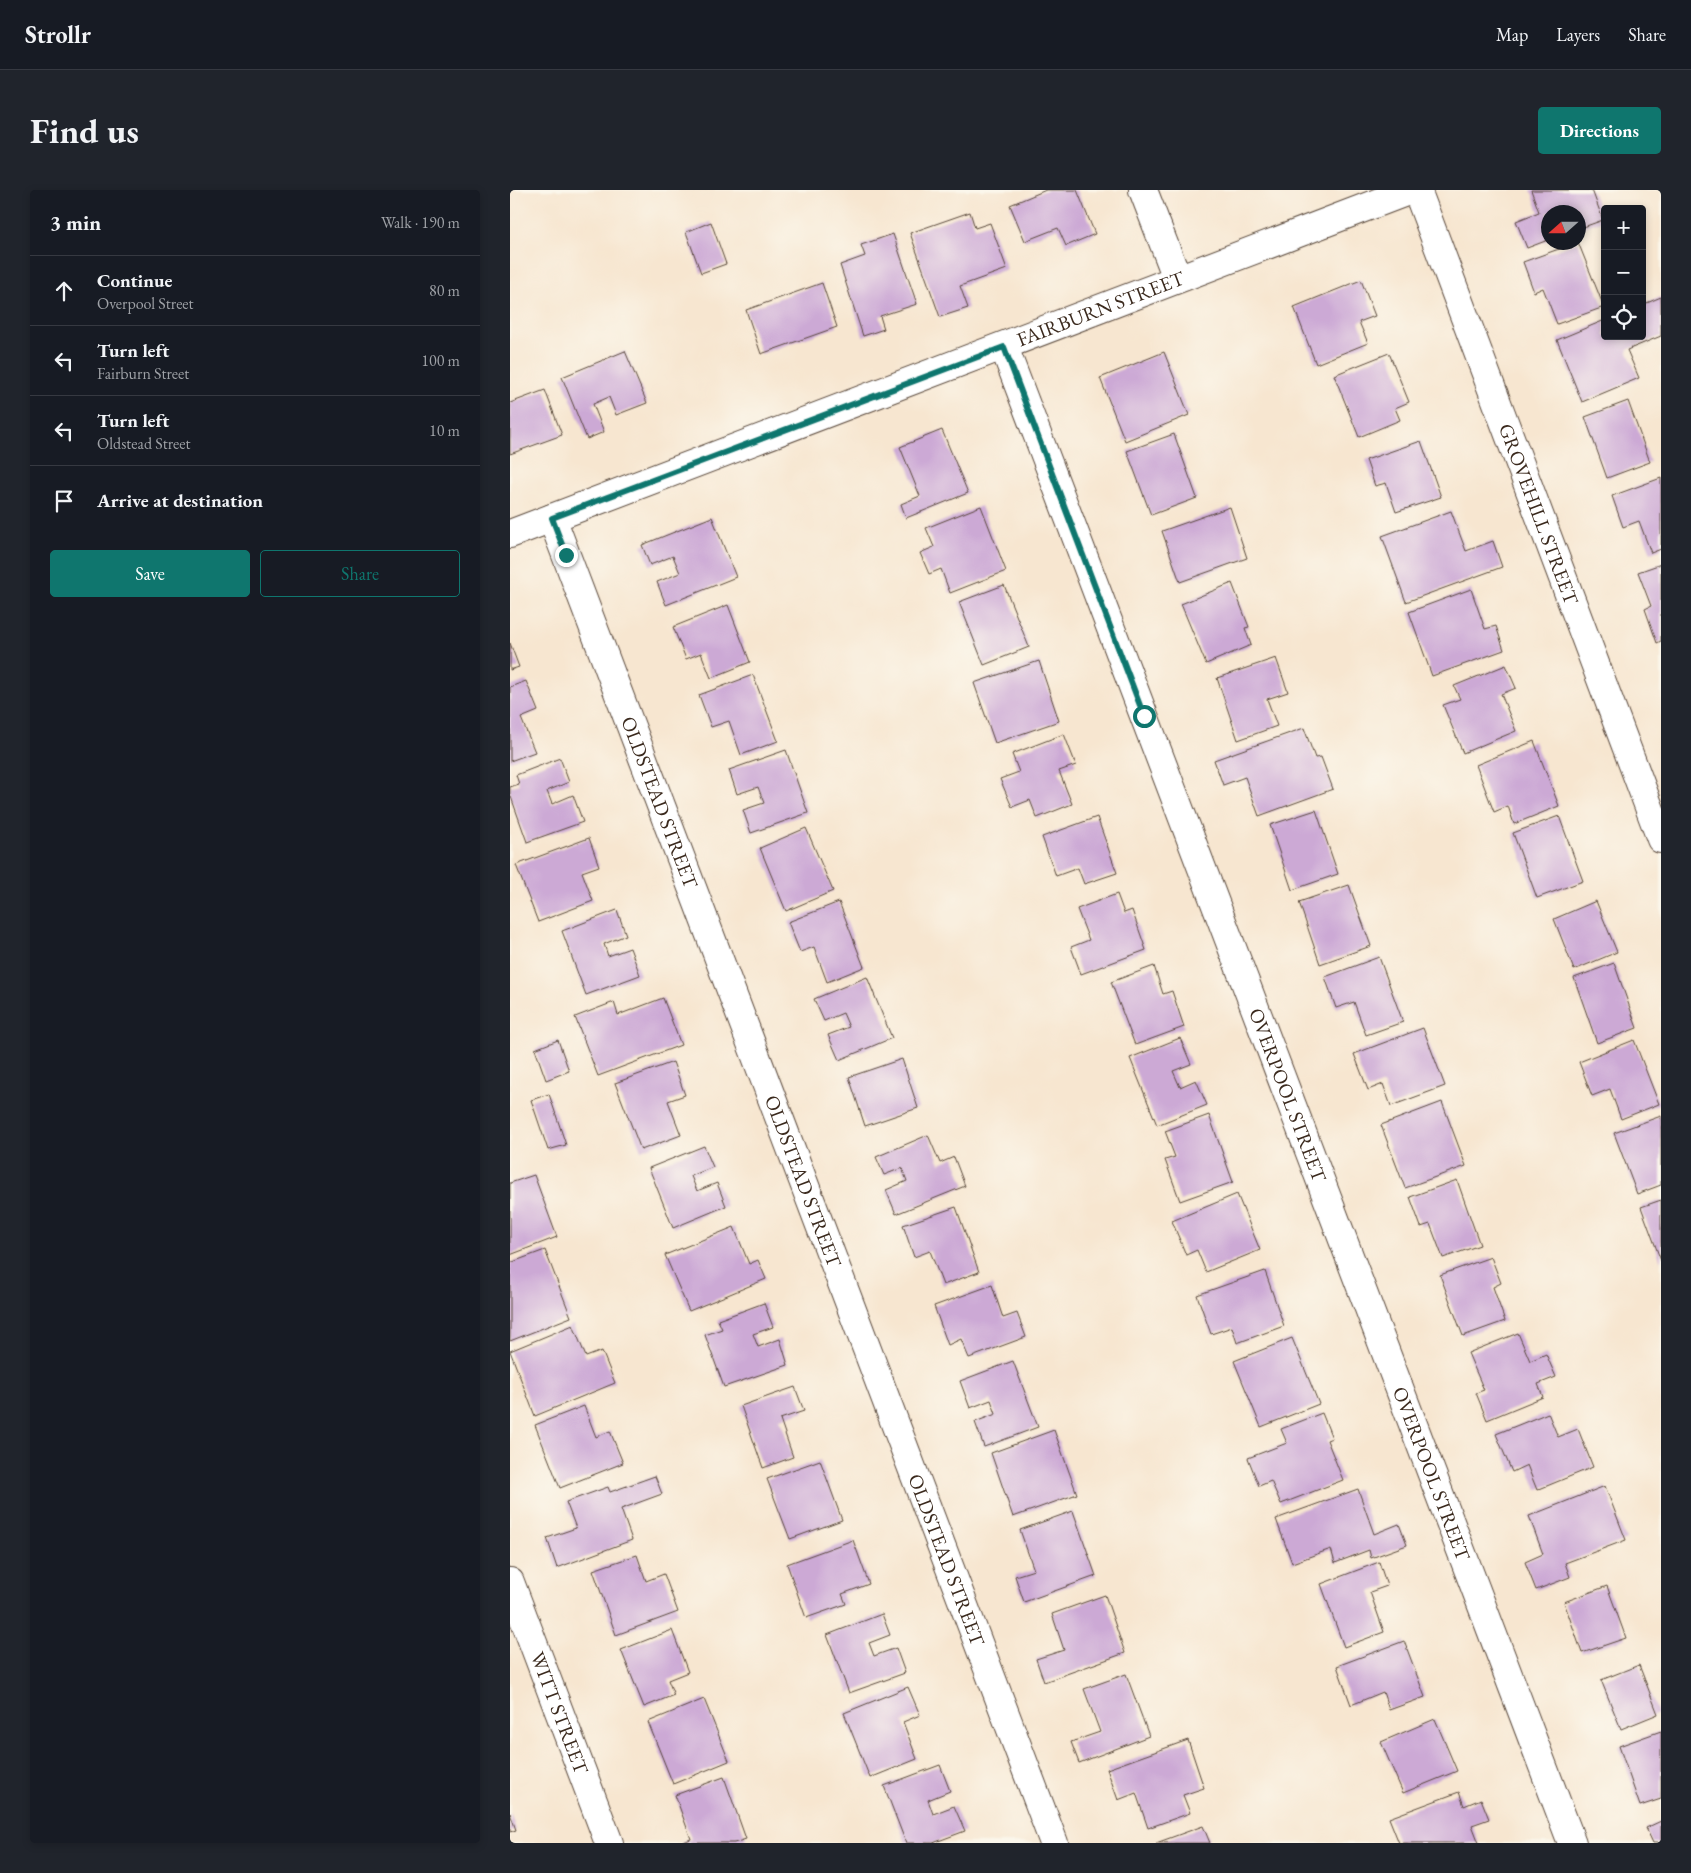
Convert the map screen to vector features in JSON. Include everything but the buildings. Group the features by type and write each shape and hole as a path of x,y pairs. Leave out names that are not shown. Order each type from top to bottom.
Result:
{"street":[{"path":"1143,190 1177,278"},
{"name":"FAIRBURN STREET","path":"510,534 1004,347 1177,278 1411,190"},
{"name":"GROVEHILL STREET","path":"1417,190 1661,839"},
{"name":"OVERPOOL STREET","path":"1004,347 1572,1843"},
{"name":"OLDSTEAD STREET","path":"552,518 1054,1843"},
{"name":"WITT STREET","path":"510,1582 609,1843"}],"route":[{"path":"566,555 552,518 1004,347 1144,716"}]}
